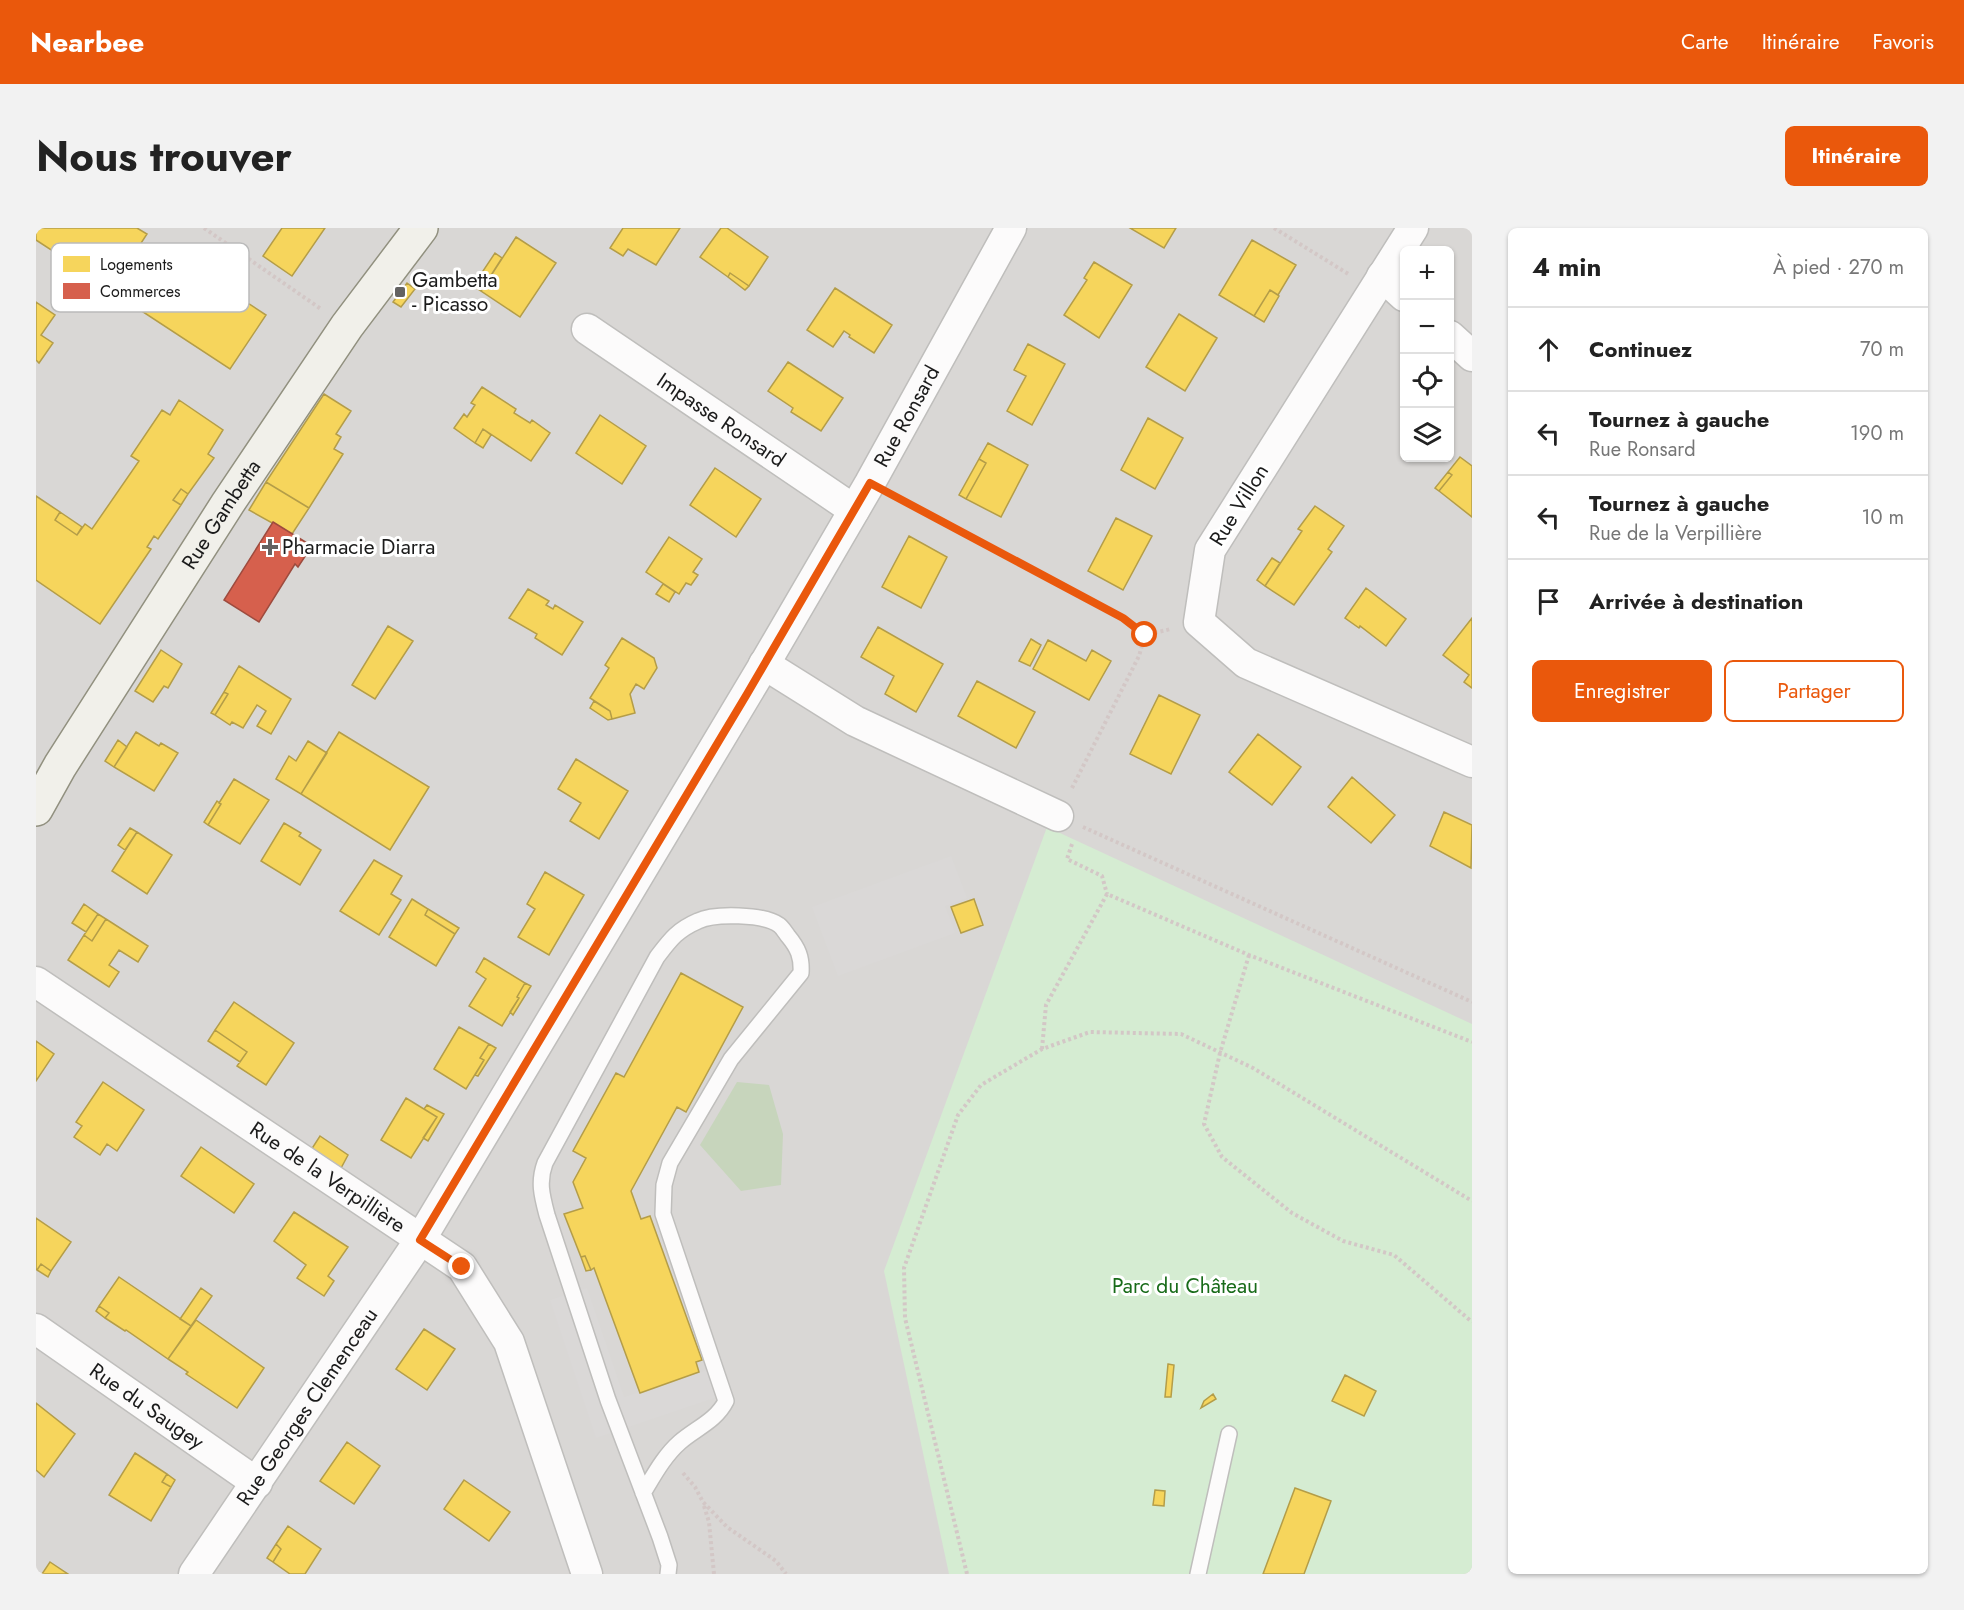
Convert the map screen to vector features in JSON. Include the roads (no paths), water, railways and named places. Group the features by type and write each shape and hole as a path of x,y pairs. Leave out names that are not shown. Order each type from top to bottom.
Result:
{"street":[{"name":"Rue Gambetta","path":"36,809 60,766 228,503 347,326 421,228"},
{"name":"Rue Ronsard","path":"420,1240 870,483 1011,228"},
{"name":"Rue Villon","path":"1413,228 1210,550 1199,622 1246,663 1472,762"},
{"path":"1378,283 1400,294"},
{"name":"Impasse Ronsard","path":"587,329 854,510"},
{"path":"1454,340 1472,356"},
{"path":"764,664 855,721 1068,820"},
{"name":"Rue de la Verpillière","path":"36,982 462,1267 509,1342 587,1574"},
{"name":"Rue Georges Clemenceau","path":"194,1574 420,1240"},
{"name":"Rue du Saugey","path":"36,1329 257,1483"}],"lane":[{"path":"644,1493 663,1460 680,1442 721,1412 726,1401 663,1214 664,1185 670,1163 731,1059 801,973 802,961 798,947 778,924 755,918 716,916 699,920 673,935 652,967 545,1162 541,1174 540,1190 547,1215 608,1400 660,1537 669,1565 668,1574"},
{"path":"1198,1574 1229,1434"}],"place":[{"name":"Gambetta - Picasso","path":"400,292"},
{"name":"Pharmacie Diarra","path":"270,547"}],"park label":[{"name":"Parc du Château","path":"1185,1286"}]}
